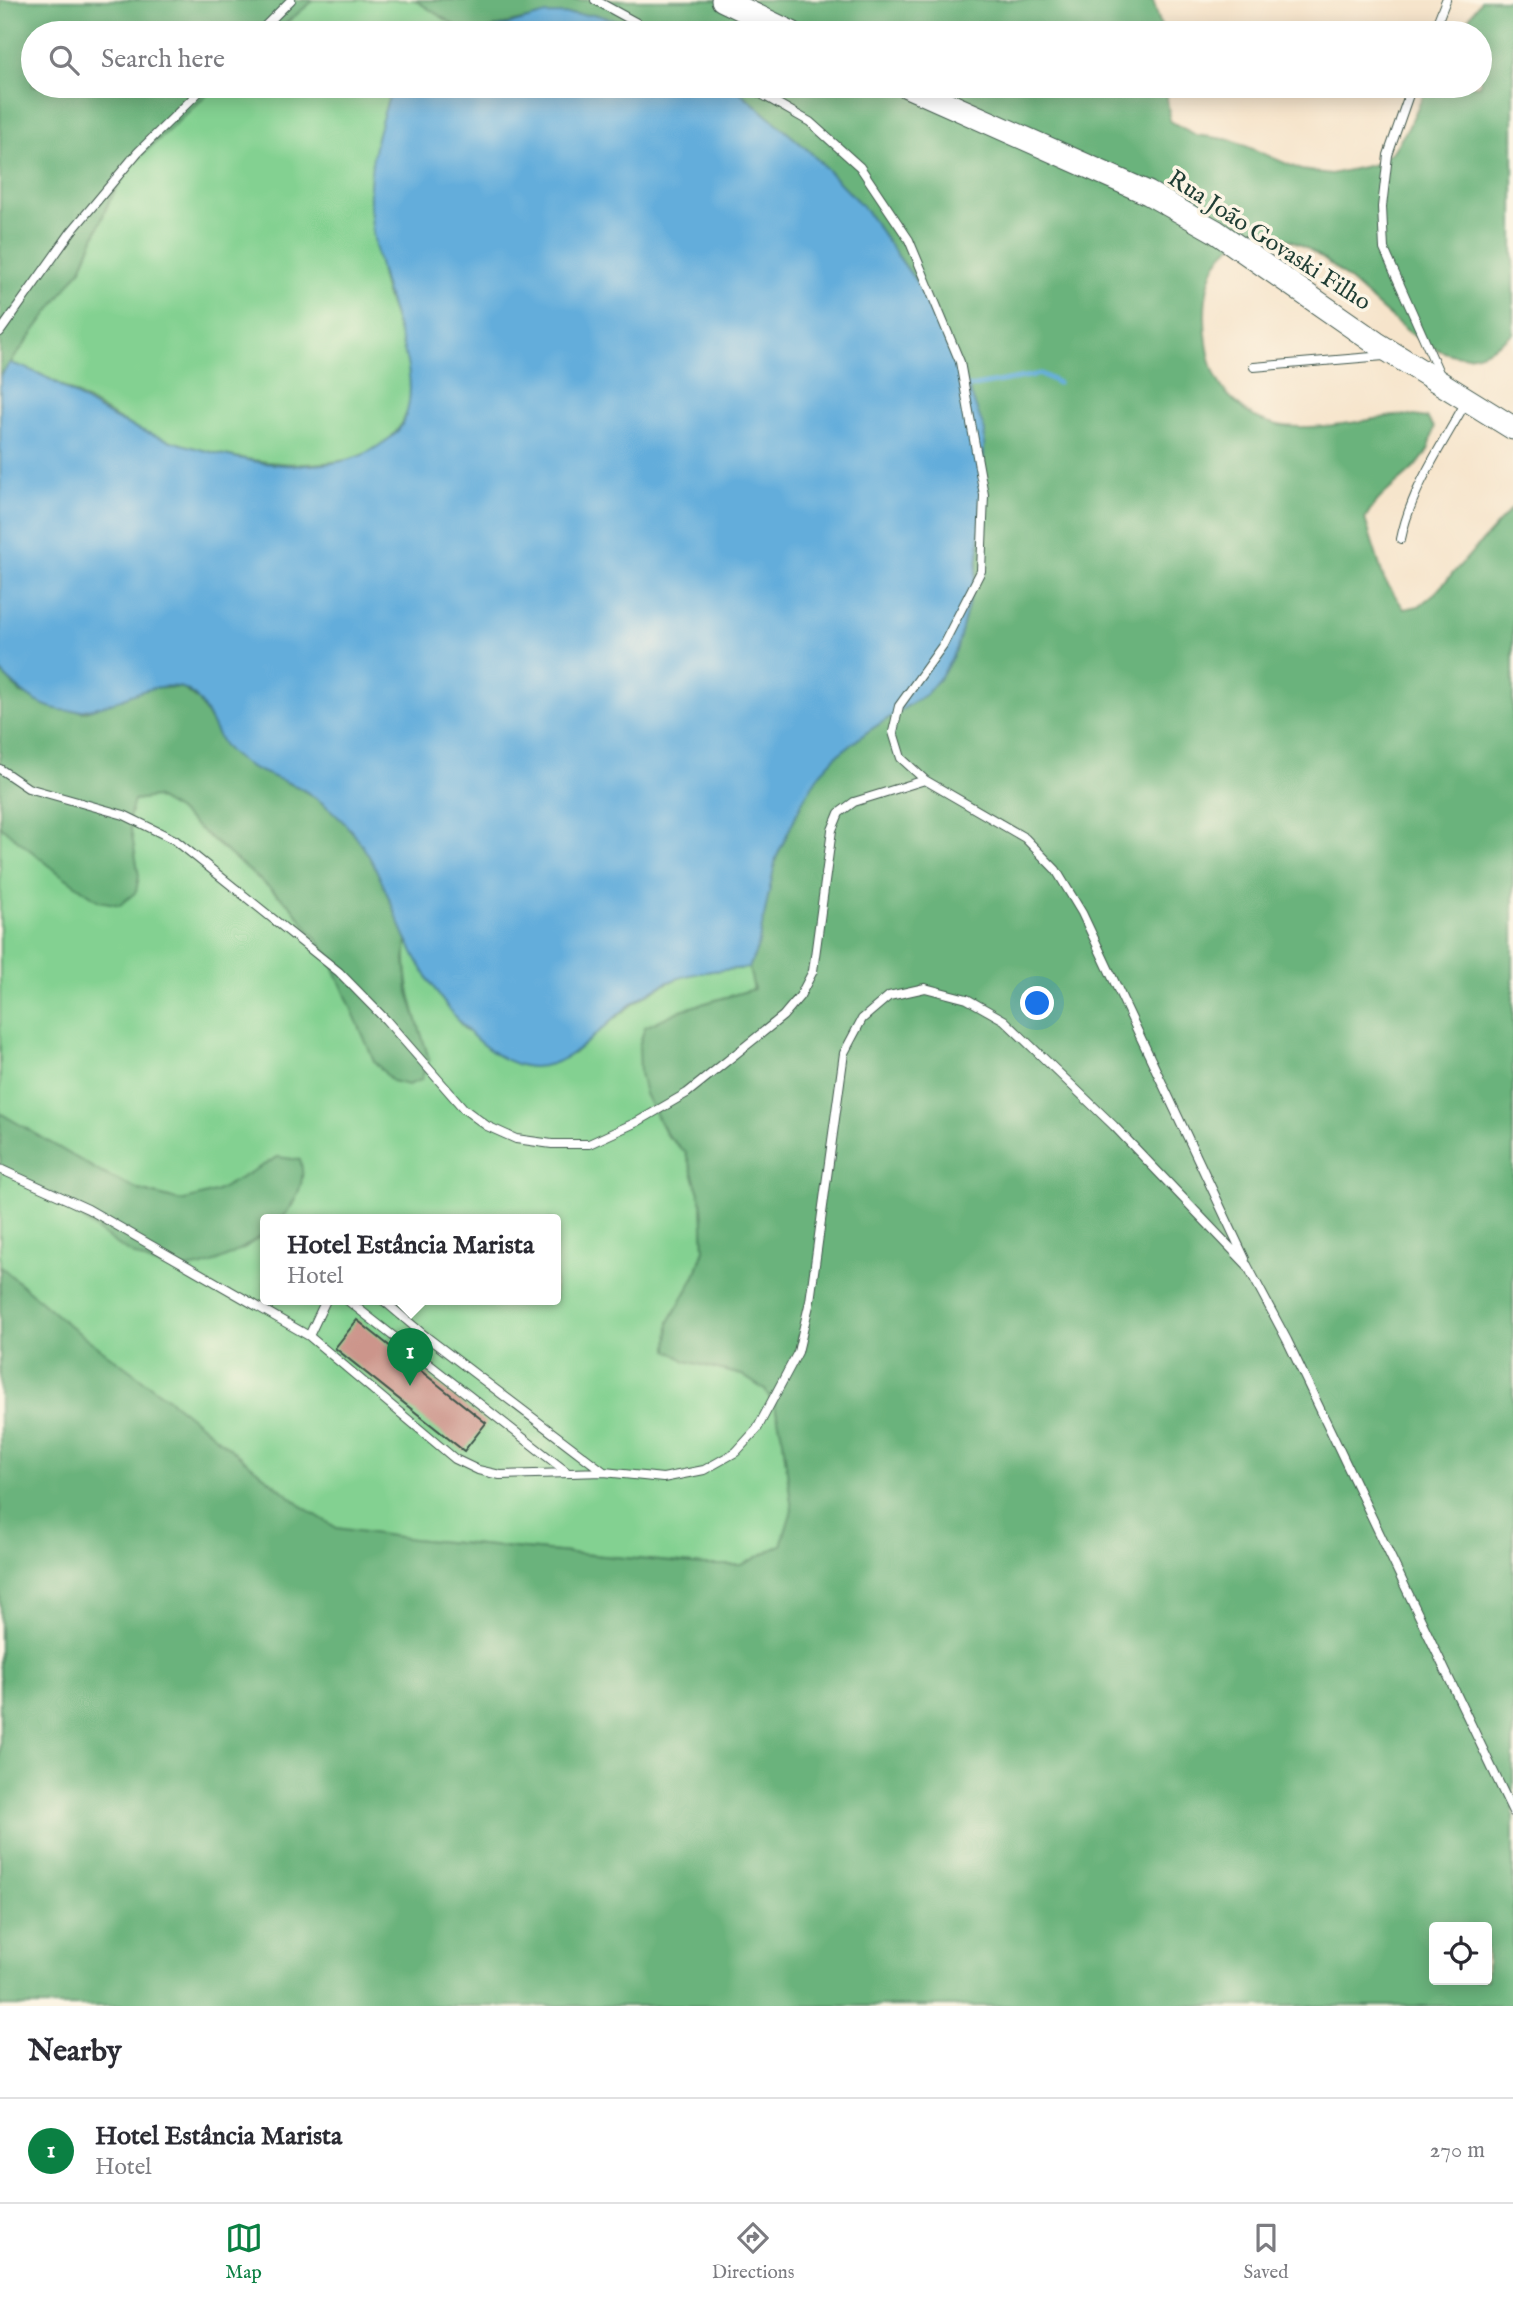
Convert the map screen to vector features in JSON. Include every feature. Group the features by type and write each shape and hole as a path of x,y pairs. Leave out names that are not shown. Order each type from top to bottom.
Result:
{"street":[{"path":"723,0 767,21"},
{"name":"Rua João Govaski Filho","path":"934,98 1148,192 1216,231 1395,355 1513,428"}],"lane":[{"path":"270,21 291,0"},
{"path":"595,0 633,21"},
{"path":"1438,21 1446,0"},
{"path":"0,331 88,212 138,152 193,98"},
{"path":"768,98 810,122 860,167 909,240 960,362 984,495 981,571 943,645 899,706 893,732 901,758 925,780 1025,838 1056,870 1082,913 1247,1265 1287,1340 1513,1812"},
{"path":"1408,98 1388,155 1382,207 1384,249 1444,386"},
{"path":"1255,367 1395,355"},
{"path":"1401,539 1412,500 1467,400"},
{"path":"0,769 28,788 124,815 175,840 339,972 386,1020 464,1109 487,1126 516,1139 552,1144 589,1143 637,1122 687,1093 783,1016 800,996 813,971 832,830 839,813 854,802 925,780"},
{"path":"0,1169 88,1209 309,1336 455,1459 478,1470 500,1475 604,1472 663,1478 704,1470 736,1452 757,1429 798,1352 810,1301 844,1053 862,1019 889,996 925,988 967,999 1004,1020 1114,1126 1247,1265"},
{"path":"309,1336 324,1305"},
{"path":"353,1305 568,1473"},
{"path":"389,1305 424,1335 604,1472"}],"green space":[{"path":"0,0 314,0 289,21 21,21 21,98 203,98 131,165 109,201 82,267 0,377"},
{"path":"314,0 415,0 448,21 289,21"},
{"path":"415,0 1153,0 1159,21 614,21 562,14 518,21 448,21"},
{"path":"1481,0 1513,0 1513,333 1484,352 1467,356 1450,354 1426,343 1402,326 1327,262 1302,245 1276,236 1248,237 1223,254 1208,286 1205,323 1215,376 1230,397 1259,419 1274,424 1306,427 1338,425 1391,416 1412,416 1427,418 1434,428 1429,448 1422,460 1378,500 1365,519 1384,579 1404,609 1419,606 1436,592 1513,507 1513,2006 0,2006 0,1266 66,1323 171,1401 303,1507 337,1528 413,1539 704,1565 742,1565 781,1545 792,1510 783,1440 775,1406 765,1390 742,1375 686,1361 668,1350 669,1322 695,1276 704,1250 702,1203 686,1153 667,1135 645,1094 640,1073 639,1046 645,1027 681,1010 754,989 749,968 758,946 776,858 803,800 820,773 836,756 867,732 926,694 943,674 957,648 966,382 917,283 864,208 809,151 747,98 1167,98 1170,121 1196,135 1232,140 1301,170 1331,174 1372,165 1393,151 1422,98 1492,98 1492,21 1467,21"},
{"path":"203,98 391,98 380,262 383,283 405,349 411,381 411,396 398,429 374,450 341,461 302,464 261,461 221,454 156,436 119,419 48,378 10,363 82,267 109,201 131,165"},
{"path":"0,671 21,693 84,712 151,687 183,688 199,701 226,748 243,762 319,800 352,828 372,858 407,940 405,958 408,992 429,1059 421,1080 408,1085 392,1081 374,1061 328,954 290,905 177,810 155,797 134,800 129,818 139,876 136,892 120,905 99,901 0,826"},
{"path":"154,797 177,810 290,905 328,954 345,989 429,1059 409,986 407,940 438,994 466,1031 573,1054 633,1004 674,980 701,972 749,968 754,989 681,1010 645,1094 666,1135 686,1153 702,1203 704,1249 695,1276 669,1322 686,1361 742,1375 765,1390 775,1406 783,1440 794,1525 786,1556 765,1566 704,1565 413,1539 319,1525 0,1279 0,1165 46,1192 242,1250 260,1237 260,1305 561,1305 561,1214 286,1214 296,1200 278,1157 215,1193 181,1201 139,1190 102,1173 0,1113 0,826 129,818 134,800"},
{"path":"0,1113 102,1173 139,1190 181,1201 215,1192 278,1157 300,1160 302,1176 295,1199 285,1214 260,1214 260,1236 215,1262 181,1269 164,1267 128,1251 47,1193 0,1165"}],"water":[{"path":"546,14 597,15 619,21 521,21"},
{"path":"389,98 747,98 809,151 864,208 917,283 966,382 985,431 975,579 957,648 943,674 926,694 867,732 836,756 820,773 803,800 776,858 758,946 749,968 693,974 665,984 634,1002 570,1055 540,1067 524,1066 505,1059 469,1033 453,1015 415,956 377,870 359,840 329,808 307,792 232,755 220,740 203,706 191,692 183,688 163,686 92,708 61,710 31,698 0,671 0,377 10,363 51,380 99,410 145,432 199,449 253,461 314,465 346,460 372,450 392,437 400,428 409,404 409,377 377,253 370,200 371,167"}],"building":[{"path":"357,1320 486,1423 464,1451 335,1348"}],"waterway":[{"path":"963,388 1041,374 1058,383"}],"place":[{"name":"Hotel Estância Marista","path":"410,1386"}]}
